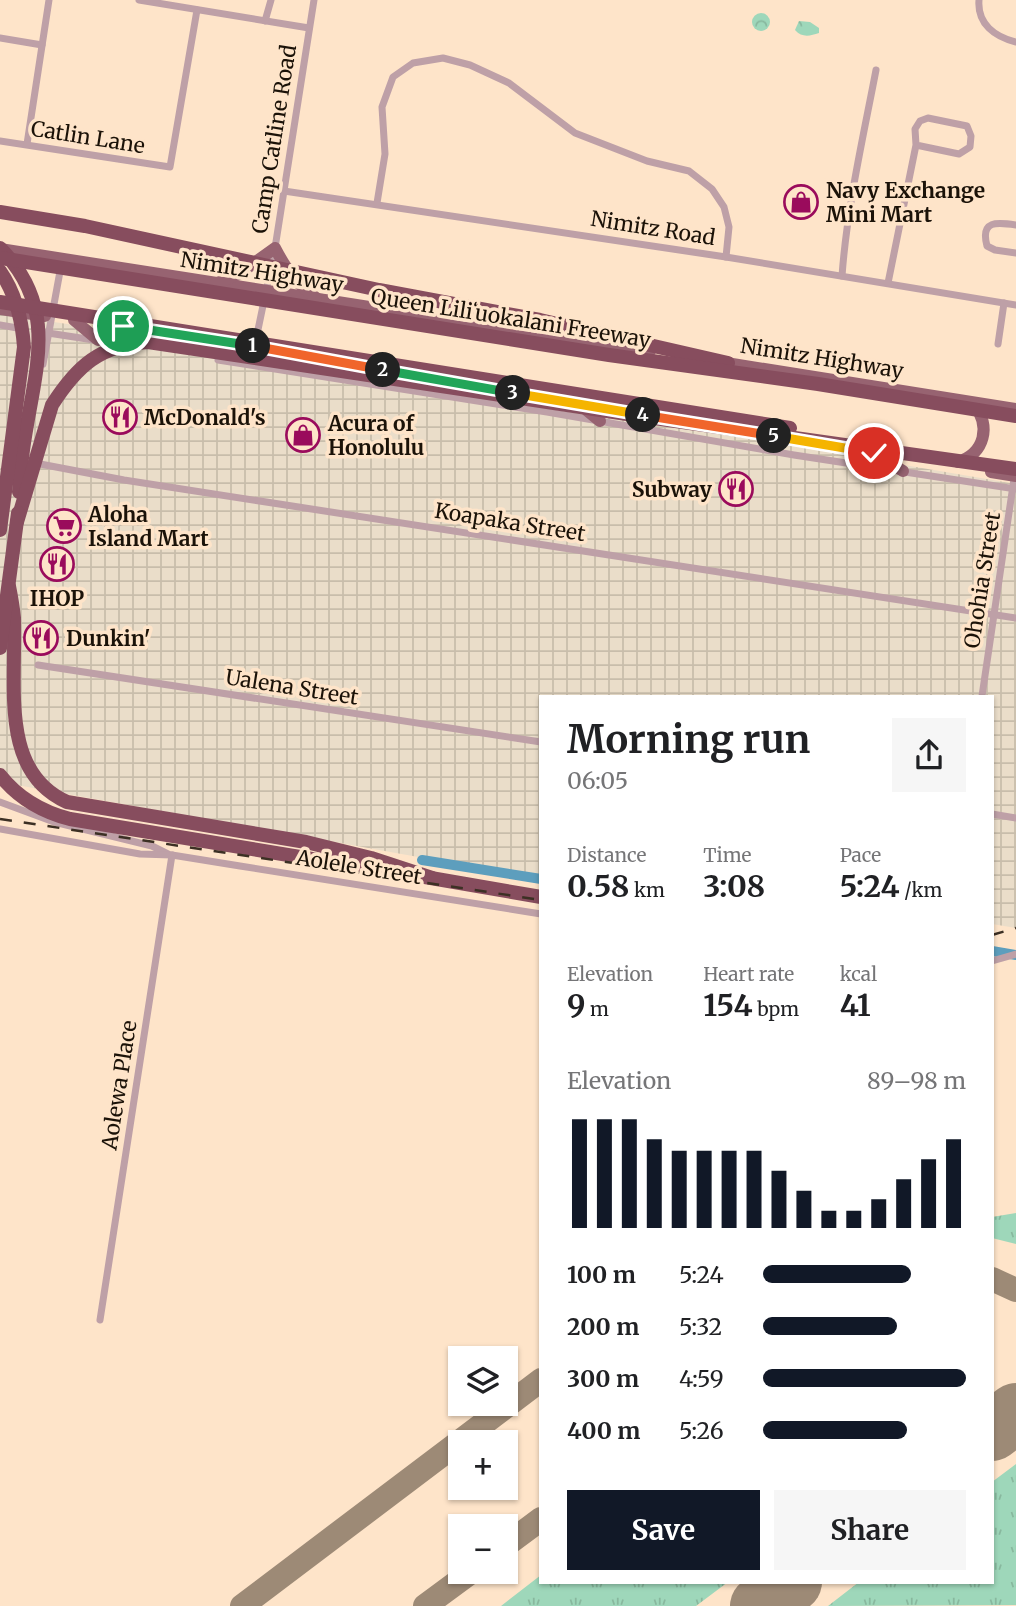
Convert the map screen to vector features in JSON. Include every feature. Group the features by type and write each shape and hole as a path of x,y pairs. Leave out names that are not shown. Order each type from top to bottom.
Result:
{"highway":[{"path":"0,212 85,226 379,290 540,320 818,384"},
{"path":"0,248 23,275 36,312 40,336 23,450 17,522 0,648"},
{"name":"Queen Liliʻuokalani Freeway","path":"0,258 609,355 818,384 1016,416"},
{"path":"0,271 15,299 22,323 24,347 0,530"},
{"path":"0,302 1016,476"},
{"path":"17,522 52,405 66,383 81,367 105,351 148,342 1016,476"},
{"path":"0,626 9,586"},
{"path":"9,586 14,619 5,730 14,758 34,785 45,793 67,802 306,842 432,878"},
{"path":"0,775 27,800 58,816 539,897"}],"main road":[{"name":"Nimitz Highway","path":"0,248 321,301 1016,409"},
{"path":"215,284 239,274 275,248 289,274 302,288 321,301"},
{"path":"0,309 255,346 456,384 1016,476"},
{"path":"74,320 98,340"},
{"path":"271,349 293,372"},
{"path":"432,393 456,384"},
{"path":"940,464 967,459 981,444 983,422 975,405 966,400"},
{"path":"580,404 600,421"},
{"path":"874,453 903,471"}],"street":[{"path":"27,144 49,0"},
{"path":"139,0 309,29"},
{"path":"265,21 271,0"},
{"name":"Camp Catline Road","path":"249,365 275,248 314,0"},
{"path":"979,0 983,21 991,32 1016,42"},
{"name":"Catlin Lane","path":"0,141 170,167 197,10"},
{"path":"0,38 42,45"},
{"path":"377,203 385,154 382,107 393,77 413,62 443,58 470,65 509,83 575,133 647,161 689,171 712,190 724,206 729,227 726,257"},
{"path":"842,276 844,248 876,70"},
{"path":"888,283 916,145 915,129 919,121 928,118 967,125 971,132 970,148 959,154 916,145"},
{"name":"Nimitz Road","path":"284,191 726,257 1016,305"},
{"path":"1016,225 997,222 988,226 984,235 986,246 1016,253"},
{"path":"0,626 23,461 62,259"},
{"path":"998,344 1004,303"},
{"path":"0,325 432,393 806,457 903,471 1016,476"},
{"name":"Koapaka Street","path":"0,457 124,480 1016,618"},
{"name":"Ohohia Street","path":"982,695 1016,476"},
{"name":"Ualena Street","path":"38,665 539,742"},
{"name":"Aolele Street","path":"0,802 54,822 152,846 172,855"},
{"path":"994,814 1016,818"},
{"name":"Aolele Street","path":"0,829 140,854 172,855 539,914"},
{"path":"0,835 14,832"},
{"name":"Aolewa Place","path":"100,1320 172,855"},
{"path":"994,960 1016,954"}],"shaded area":[{"path":"0,314 148,336 1016,484 1016,928 994,924 994,695 539,695 539,879 0,782"}],"green space":[{"path":"761,13 767,16 770,22 767,28 761,31 755,28 752,22 755,16"},
{"path":"799,21 810,22 819,28 819,33 800,34 795,30"},
{"path":"1016,1213 1016,1244 994,1238 994,1217"},
{"path":"1016,1464 1016,1605 828,1606 856,1584 994,1584 994,1480"},
{"path":"539,1577 539,1584 725,1584 696,1606 501,1606"}],"waterway":[{"path":"422,860 539,879"},
{"path":"994,951 1016,955"}],"taxiway":[{"path":"994,1280 1016,1290"},
{"path":"242,1606 539,1382"},
{"path":"518,1536 539,1520"},
{"path":"425,1606 455,1584"}],"runway":[{"path":"994,1430 1016,1413"},
{"path":"760,1606 789,1584"}],"railway":[{"path":"0,819 539,900"},
{"path":"994,934 1016,928"}],"place":[{"name":"Navy Exchange Mini Mart","path":"801,202"},
{"name":"McDonald's","path":"120,417"},
{"name":"Acura of Honolulu","path":"303,435"},
{"name":"Subway","path":"736,489"},
{"name":"Aloha Island Mart","path":"64,526"},
{"name":"IHOP","path":"57,564"},
{"name":"Dunkin'","path":"41,638"}],"route":[{"path":"123,326 874,453"}]}
